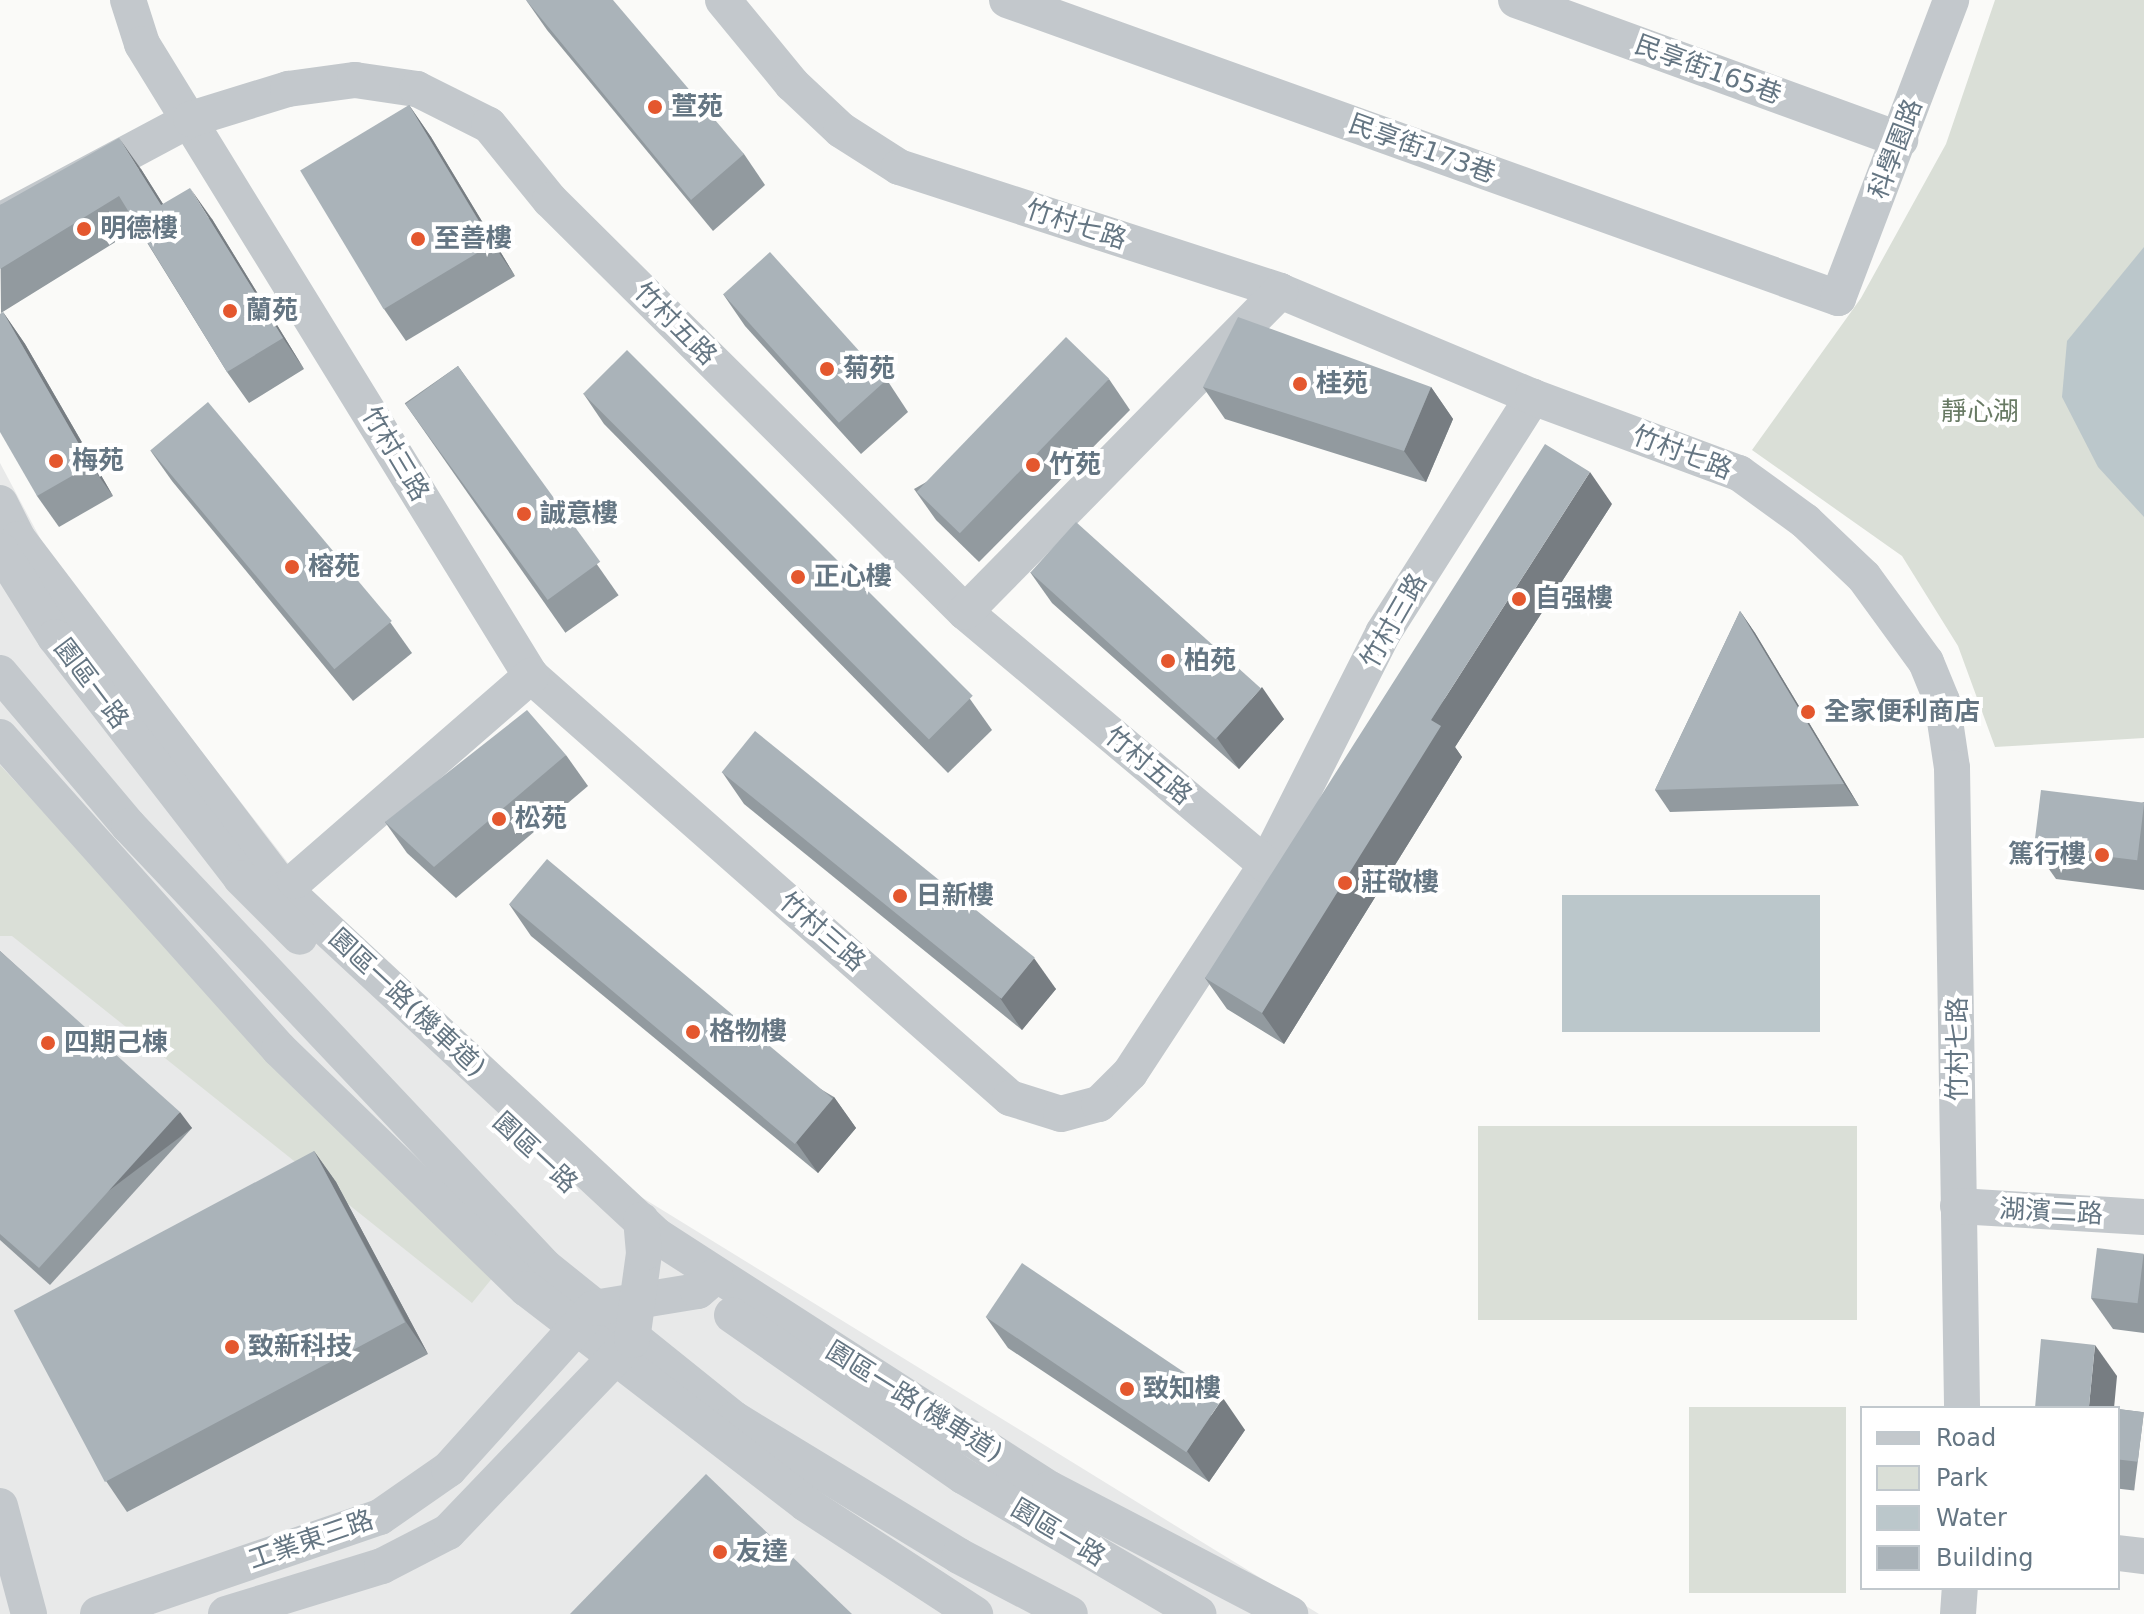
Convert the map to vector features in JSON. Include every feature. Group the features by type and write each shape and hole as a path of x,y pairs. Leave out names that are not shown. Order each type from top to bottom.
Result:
{"street":[{"name":"竹村三路","path":"128,0 142,44 191,119 531,676 1010,1098 1061,1114 1099,1104 1130,1073 1266,865 1383,633 1533,397"},
{"name":"竹村七路","path":"723,0 811,103 841,130 899,167 1280,291 1533,397 1739,473 1805,521 1864,577 1926,662 1942,701 1952,768 1962,1406"},
{"name":"民享街173巷","path":"1007,0 1838,298"},
{"name":"民享街165巷","path":"1516,0 1900,140"},
{"name":"科學園路","path":"1838,298 1951,0"},
{"name":"竹村五路","path":"0,221 191,119 288,89 355,80 417,89 489,125 550,200 965,612 1266,865"},
{"path":"965,612 1280,291"},
{"name":"園區一路(機車道)","path":"0,503 18,539 284,889 643,1237 706,1283 1050,1489 1290,1614"},
{"name":"園區一路","path":"0,550 55,637 255,895 643,1237"},
{"path":"0,673 140,838 545,1267 585,1319"},
{"path":"295,881 531,676"},
{"path":"0,737 279,1049 527,1289 585,1319 806,1504 975,1614"},
{"name":"湖濱二路","path":"1958,1206 2144,1217"},
{"path":"623,1349 637,1301 643,1237"},
{"path":"585,1319 637,1301 706,1283"},
{"name":"園區一路","path":"706,1283 963,1476 1198,1614"},
{"name":"工業東三路","path":"98,1614 380,1517 441,1475 585,1319"},
{"path":"623,1349 959,1556 1070,1614"},
{"name":"工業東三路","path":"226,1614 382,1566 448,1532 623,1349"},
{"path":"441,1475 478,1501"},
{"path":"0,1506 29,1614"},
{"path":"2120,1553 2144,1556"},
{"path":"1958,1614 1960,1590"}],"shaded area":[{"path":"0,463 48,553 319,903 620,1184 1319,1614 0,1614"}],"green space":[{"name":"靜心湖","path":"1995,0 2144,0 2144,738 1995,747 1958,646 1902,556 1752,450 1861,298 1946,144"},
{"path":"0,765 270,1057 498,1271 472,1303 12,936 0,936"},
{"path":"1478,1126 1857,1126 1857,1320 1478,1320"},
{"path":"1689,1407 1846,1407 1846,1593 1689,1593"}],"water":[{"name":"靜心湖","path":"2144,247 2144,517 2098,467 2062,397 2067,341"},
{"path":"1562,895 1820,895 1820,1032 1562,1032"}],"building":[{"name":"萱苑","path":"526,0 613,0 744,154 691,200"},
{"name":"至善樓","path":"409,105 492,244 384,309 300,170"},
{"path":"119,138 161,205 190,188 283,338 227,372 119,196 0,269 0,205"},
{"name":"菊苑","path":"770,252 886,381 839,423 723,294"},
{"name":"梅苑","path":"3,312 91,465 37,496 0,432 0,314"},
{"path":"1238,317 1431,387 1404,451 1203,387"},
{"path":"1066,337 1109,379 960,533 917,492"},
{"name":"正心樓","path":"627,350 973,696 929,740 583,394"},
{"name":"誠意樓","path":"458,366 600,562 548,600 405,404"},
{"name":"榕苑","path":"208,402 392,621 334,669 151,450"},
{"path":"1545,444 1590,472 1431,720 1441,726 1262,1013 1205,978"},
{"name":"柏苑","path":"1076,522 1261,689 1216,739 1030,573"},
{"path":"1740,611 1844,784 1655,790"},
{"path":"527,710 566,755 434,867 385,822"},
{"name":"日新樓","path":"755,731 1035,958 1001,999 722,772"},
{"path":"2041,790 2144,803 2137,860 2034,848"},
{"name":"格物樓","path":"547,859 833,1099 795,1144 509,904"},
{"name":"四期己棟","path":"0,951 180,1112 39,1268 0,1234"},
{"name":"致新科技","path":"314,1151 405,1322 105,1482 14,1311"},
{"path":"2097,1248 2144,1254 2138,1303 2091,1298"},
{"name":"致知樓","path":"1022,1263 1223,1398 1186,1452 986,1317"},
{"path":"2041,1339 2095,1345 2089,1406 2035,1406"},
{"path":"2120,1409 2144,1412 2138,1462 2120,1460"},
{"name":"友達","path":"706,1474 852,1614 570,1614"}],"place":[{"name":"萱苑","path":"655,107"},
{"name":"明德樓","path":"84,229"},
{"name":"至善樓","path":"418,239"},
{"name":"蘭苑","path":"230,311"},
{"name":"菊苑","path":"827,369"},
{"name":"桂苑","path":"1300,384"},
{"name":"梅苑","path":"56,461"},
{"name":"竹苑","path":"1033,465"},
{"name":"誠意樓","path":"524,514"},
{"name":"榕苑","path":"292,567"},
{"name":"正心樓","path":"798,577"},
{"name":"自强樓","path":"1519,599"},
{"name":"柏苑","path":"1168,661"},
{"name":"全家便利商店","path":"1808,712"},
{"name":"松苑","path":"499,819"},
{"name":"篤行樓","path":"2102,855"},
{"name":"莊敬樓","path":"1345,883"},
{"name":"日新樓","path":"900,896"},
{"name":"格物樓","path":"693,1032"},
{"name":"四期己棟","path":"48,1043"},
{"name":"致新科技","path":"232,1347"},
{"name":"致知樓","path":"1127,1389"},
{"name":"友達","path":"720,1552"}]}
